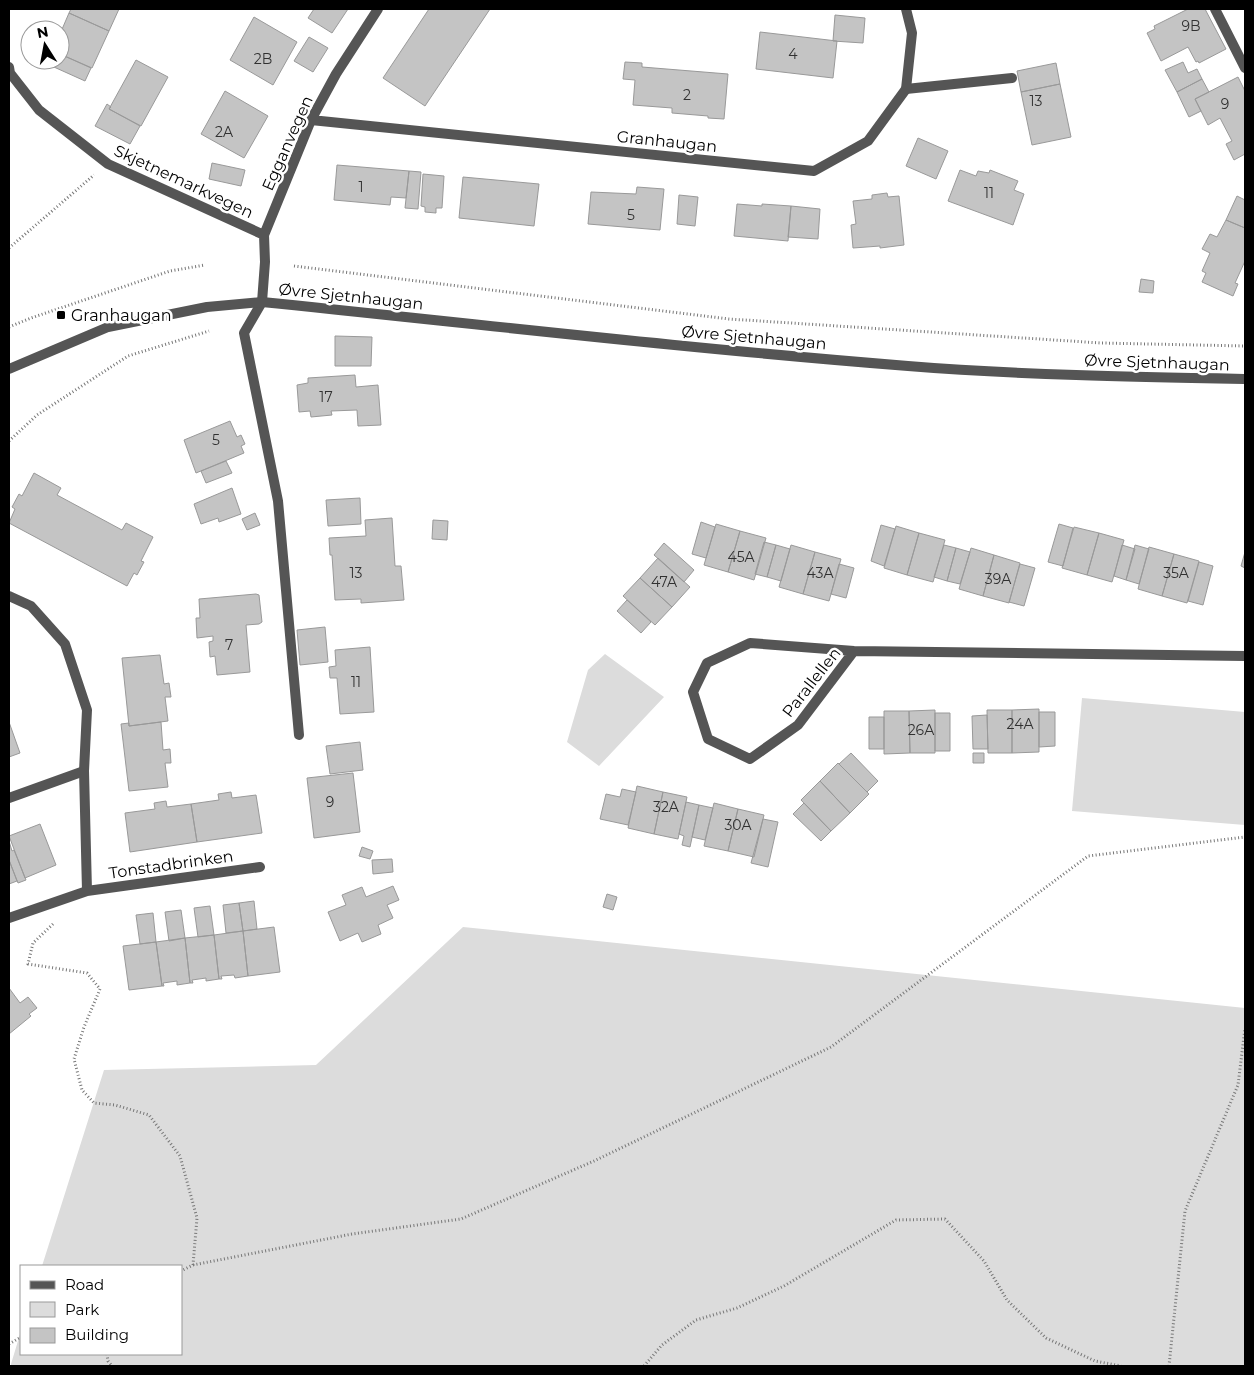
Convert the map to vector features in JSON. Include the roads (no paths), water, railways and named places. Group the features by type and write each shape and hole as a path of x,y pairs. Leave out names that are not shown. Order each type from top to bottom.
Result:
{"street":[{"name":"Egganvegen","path":"262,302 265,262 264,235 311,120 336,74 378,9"},
{"path":"906,9 912,33 906,89 1012,78"},
{"path":"1215,9 1245,68"},
{"name":"Skjetnemarkvegen","path":"9,67 10,73 39,110 108,164 264,235"},
{"name":"Granhaugan","path":"311,120 814,171 868,141 906,89"},
{"name":"Øvre Sjetnhaugan","path":"9,369 108,327 207,307 262,302 720,350 910,366 1098,376 1245,379"},
{"name":"Øvre Sjetnhaugan","path":"262,302 244,333 278,501 298,735"},
{"name":"Tonstadbrinken","path":"9,596 31,606 65,644 87,710 84,771 87,891"},
{"name":"Parallellen","path":"854,651 798,726 750,759 708,739 693,692 707,662 750,643 854,651 1245,656"},
{"path":"9,798 84,771"},
{"name":"Tonstadbrinken","path":"9,918 87,891 260,867"}],"place":[{"name":"Granhaugan","path":"61,315"}]}
